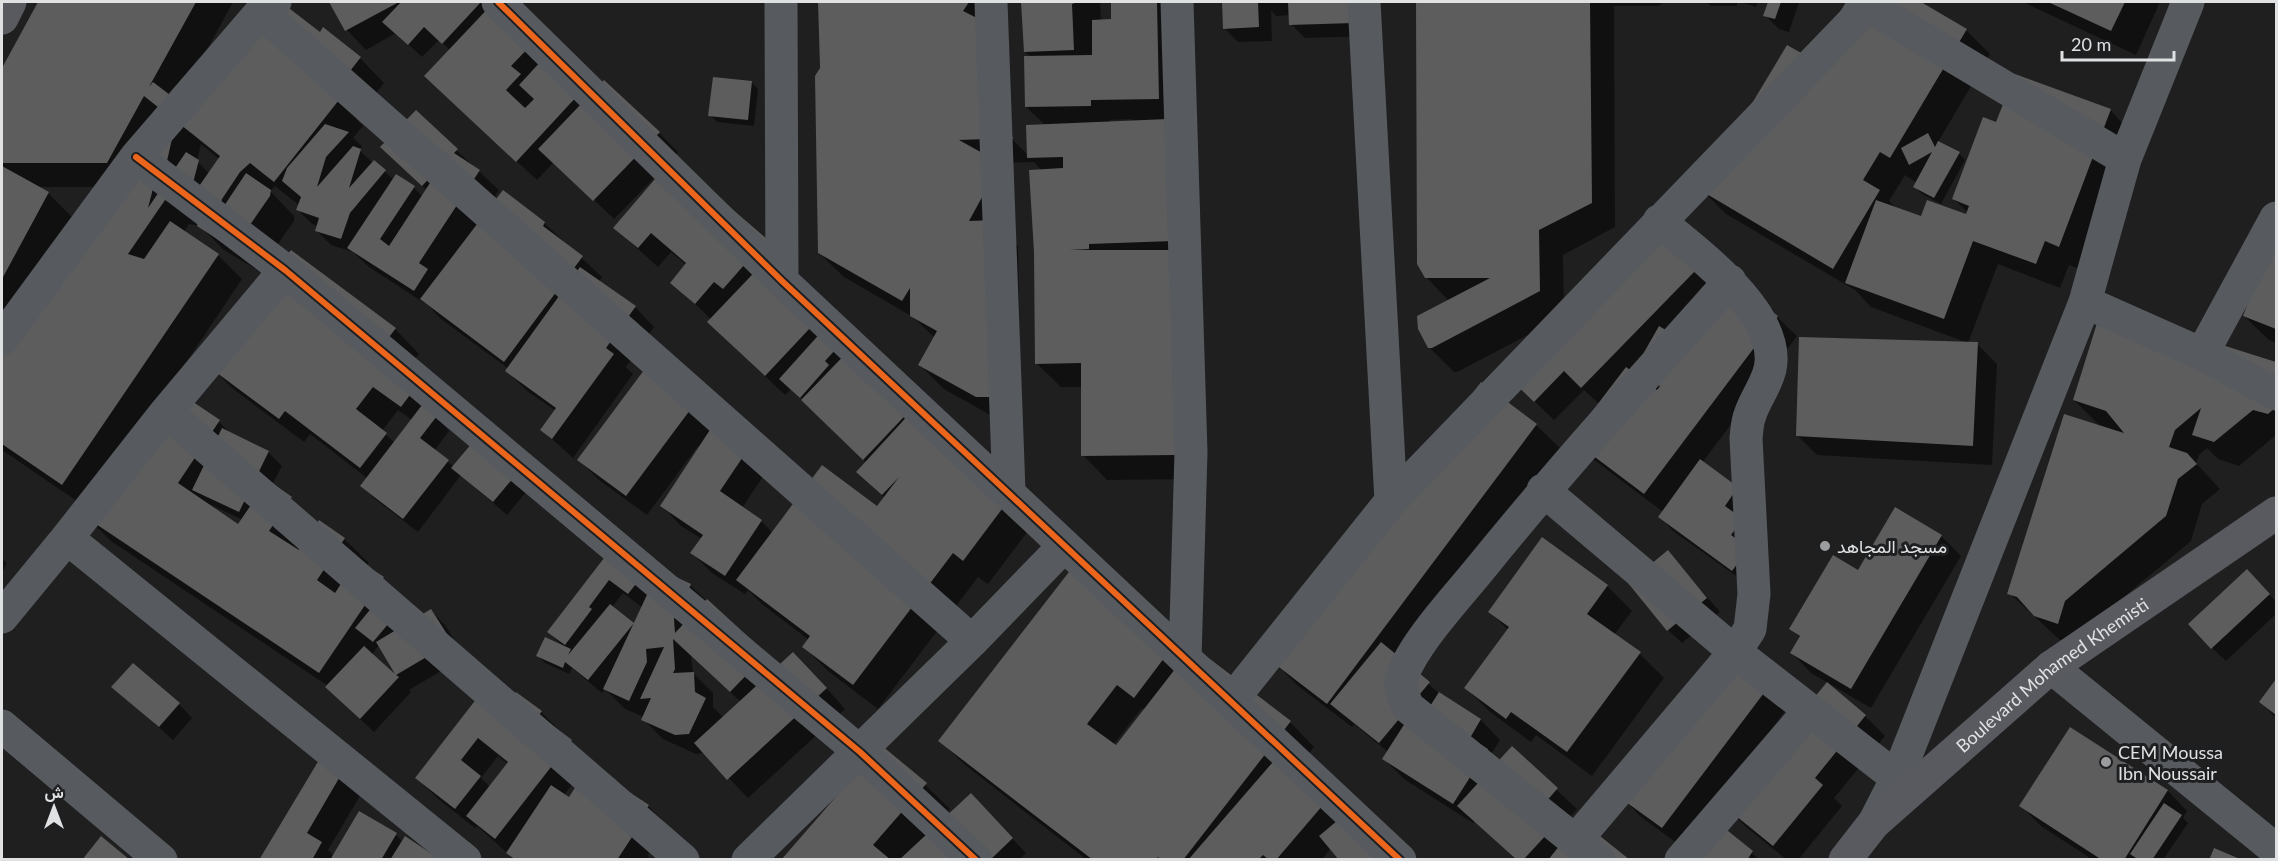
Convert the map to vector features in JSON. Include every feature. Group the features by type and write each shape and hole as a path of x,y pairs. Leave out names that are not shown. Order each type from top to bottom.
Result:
{"main road":[{"path":"2,18 10,2"},
{"name":"Boulevard Mohamed Khemisti","path":"1845,860 1873,824 2051,667 2277,513"}],"street":[{"path":"498,2 782,281 1185,659 1232,700 1400,860"},
{"path":"781,2 782,281"},
{"path":"991,2 1009,492"},
{"path":"1177,2 1191,452 1185,659"},
{"path":"1364,2 1391,501"},
{"path":"1873,824 1897,778 2085,302 2126,159 2188,2"},
{"path":"1232,700 1391,501 1868,3 2126,159"},
{"path":"2,339 136,157 268,7 972,640"},
{"path":"136,157 285,270 860,752 976,860"},
{"path":"2202,354 2277,218"},
{"path":"1659,221 1730,281 1768,336 1772,352 1770,368 1764,389 1750,415 1746,438 1754,594 1750,629 1588,850 1424,722 1408,707 1402,694 1402,678 1415,652 1439,619 1543,490 1730,281"},
{"path":"2,617 166,412 285,270"},
{"path":"2085,302 2202,354 2277,394"},
{"path":"166,412 683,860"},
{"path":"1543,490 1735,652 1897,778"},
{"path":"67,538 465,860"},
{"path":"748,860 860,752 1064,546"},
{"path":"2051,667 2277,850"},
{"path":"1695,854 1809,711"},
{"path":"2,726 161,860"}],"building":[{"path":"38,2 196,2 149,87 153,82 178,101 281,2 320,32 323,27 361,57 332,94 339,100 274,182 250,163 240,172 222,199 218,215 246,173 271,190 270,196 234,248 197,226 202,209 165,200 128,254 144,259 170,221 219,254 62,485 2,444 2,331 168,115 144,96 107,163 2,163 2,68","holes":["176,121 220,156 188,202 199,160 186,152 148,208 156,177 167,161"]},
{"path":"329,2 399,2 345,31"},
{"path":"401,2 481,2 442,44 424,27 408,45 382,22"},
{"path":"494,2 537,39 511,66 521,74 506,90 525,108 534,99 519,85 555,46 592,80 516,162 424,76"},
{"path":"818,2 969,2 963,11 979,19 981,120 1014,138 959,140 986,155 987,188 969,221 995,220 997,382 989,397 976,397 918,365 937,331 910,316 910,288 902,301 818,253 815,76 820,68"},
{"path":"1021,2 1078,2 1072,4 1074,50 1024,52"},
{"path":"1111,2 1157,2 1159,99 1091,100 1091,106 1025,107 1024,56 1092,55 1092,20 1111,19"},
{"path":"1222,2 1258,2 1259,27 1223,29"},
{"path":"1288,2 1353,2 1354,23 1289,25"},
{"path":"1416,2 1590,2 1592,203 1539,230 1540,291 1432,348 1428,348 1418,329 1417,316 1490,278 1425,278 1417,264"},
{"path":"1768,2 1781,2 1775,19 1763,16"},
{"path":"1846,2 1921,2 1967,29 1890,158 1880,152 1863,180 1880,190 1833,269 1700,190 1787,45 1812,59"},
{"path":"2048,2 2125,2 2111,31"},
{"path":"2015,74 2111,109 2059,247 2045,241 2036,264 1973,241 1944,319 1845,283 1876,200 1921,216 1927,200 1966,214 1969,206 1952,199 1983,117 1996,122"},
{"path":"713,77 752,81 748,120 708,116"},
{"path":"604,80 660,132 593,201 538,149"},
{"path":"416,110 458,149 454,153 480,170 419,263 428,269 414,291 347,248 396,174 415,186 380,239 389,246 441,166 422,186 380,147"},
{"path":"1168,119 1173,241 1089,244 1089,249 1069,250 1175,250 1176,455 1081,456 1081,363 1035,364 1034,252 1029,170 1063,168 1063,157 1027,158 1026,125"},
{"path":"325,124 349,132 326,157 317,187 353,146 361,149 349,188 374,160 386,170 350,213 341,239 315,231 319,218 296,210 301,197 282,181 287,168"},
{"path":"1928,133 1935,147 1938,141 1960,152 1934,198 1913,187 1932,152 1909,165 1901,148"},
{"path":"673,158 767,239 723,289 714,282 695,304 670,283 686,263 651,233 638,248 613,228"},
{"path":"2,166 49,192 2,279"},
{"path":"503,190 545,222 543,226 583,256 504,362 420,299"},
{"path":"1651,226 1697,269 1581,388 1564,371 1534,402 1506,375"},
{"path":"2276,229 2276,329 2243,316"},
{"path":"291,250 396,328 383,345 424,376 401,407 373,387 356,409 387,433 360,468 285,411 279,419 205,364"},
{"path":"769,257 827,310 765,376 707,322"},
{"path":"580,267 636,306 606,348 614,354 552,439 540,430 556,408 505,371"},
{"path":"1736,284 1778,316 1644,494 1571,439 1626,367 1657,390 1660,386 1634,370 1659,326 1686,342"},
{"path":"2102,307 2276,362 2276,407 2268,414 2253,410 2214,442 2192,435 2201,408 2175,430 2169,447 2187,453 2197,464 2178,479 2166,516 2065,601 2058,624 2034,616 2017,597 2007,594 2064,414 2124,433 2106,411 2073,400"},
{"path":"833,319 850,334 825,361 829,365 800,398 779,379"},
{"path":"1799,337 1978,342 1973,446 1796,436"},
{"path":"855,344 917,403 863,460 801,400"},
{"path":"656,354 705,390 626,496 577,460"},
{"path":"1481,382 1537,424 1327,704 1271,661"},
{"path":"171,387 220,420 178,483 238,524 268,480 292,497 269,531 299,550 319,520 345,538 317,580 335,593 357,559 384,577 319,673 84,516"},
{"path":"422,405 437,416 420,438 449,460 403,519 360,486"},
{"path":"723,410 759,433 720,491 762,520 725,576 690,553 703,535 660,506"},
{"path":"913,410 1011,497 963,561 953,553 853,685 802,647 810,636 736,580 822,465 877,506 899,477 882,495 856,472"},
{"path":"222,428 269,451 239,512 192,490"},
{"path":"478,436 520,470 493,502 451,468"},
{"path":"1700,459 1738,487 1725,506 1743,519 1731,535 1749,548 1732,571 1658,517"},
{"path":"1895,507 1942,535 1851,689 1790,653 1800,636 1789,629 1833,555 1858,570"},
{"path":"621,536 654,561 628,594 609,580 589,607 592,609 565,645 547,632"},
{"path":"1542,537 1608,585 1587,614 1641,652 1567,752 1511,712 1506,719 1464,688 1509,627 1488,612"},
{"path":"1668,550 1707,598 1667,631 1628,583"},
{"path":"1079,559 1180,637 1134,698 1117,685 1087,724 1116,745 1193,646 1291,721 1183,860 1161,860 1158,857 1156,860 1093,860 938,741"},
{"path":"659,569 691,584 674,619 675,633 707,599 767,654 730,692 673,639 675,669 673,673 694,672 695,692 706,698 689,734 675,735 641,720 651,698 640,699 664,647 646,649 647,662 629,701 603,689"},
{"path":"2247,569 2270,594 2211,649 2188,624"},
{"path":"387,589 405,604 373,642 355,628"},
{"path":"610,604 634,623 588,680 565,662 563,668 536,656 545,637 571,649 568,655"},
{"path":"431,609 452,642 396,675 399,677 360,719 325,687 364,646 395,674 376,642"},
{"path":"1381,642 1430,682 1379,743 1330,704"},
{"path":"1733,645 1776,677 1662,828 1619,797"},
{"path":"793,652 827,688 727,780 694,743"},
{"path":"133,663 180,703 159,727 111,687"},
{"path":"2276,679 2276,715 2259,702"},
{"path":"491,680 513,697 516,692 542,711 539,715 572,740 495,839 466,816 508,762 478,738 461,760 481,776 455,809 415,778"},
{"path":"1827,682 1866,715 1815,778 1823,785 1773,846 1725,807"},
{"path":"1439,692 1481,719 1470,738 1488,749 1453,804 1382,759 1407,720 1417,727"},
{"path":"2070,727 2168,790 2124,860 2102,860 2019,806"},
{"path":"881,745 927,783 873,845 891,860 781,860"},
{"path":"1512,746 1558,788 1543,805 1560,820 1523,860 1517,860 1457,806"},
{"path":"322,755 345,768 307,833 322,842 312,860 259,860"},
{"path":"1279,755 1329,798 1276,860 1269,860 1263,855 1258,860 1188,860"},
{"path":"591,763 616,780 614,782 649,805 629,835 632,837 617,860 516,860 506,853 551,785 569,797"},
{"path":"971,793 1013,838 990,860 899,860"},
{"path":"2164,803 2182,815 2152,860 2139,860 2130,854"},
{"path":"1350,810 1378,860 1339,860 1319,836"},
{"path":"359,811 397,833 381,860 330,860"},
{"path":"1712,818 1753,851 1747,860 1678,860"},
{"path":"1580,820 1630,860 1548,860"},
{"path":"101,836 130,860 82,860"},
{"path":"405,836 441,860 390,860"},
{"path":"2214,848 2240,859 2240,860 2209,860"}],"cycle path":[{"path":"498,2 782,281 1400,860"},
{"path":"136,157 285,270 860,752 976,860"}],"place":[{"name":"مسجد المجاهد","path":"1825,546"},
{"name":"CEM Moussa Ibn Noussair","path":"2106,762"}]}
